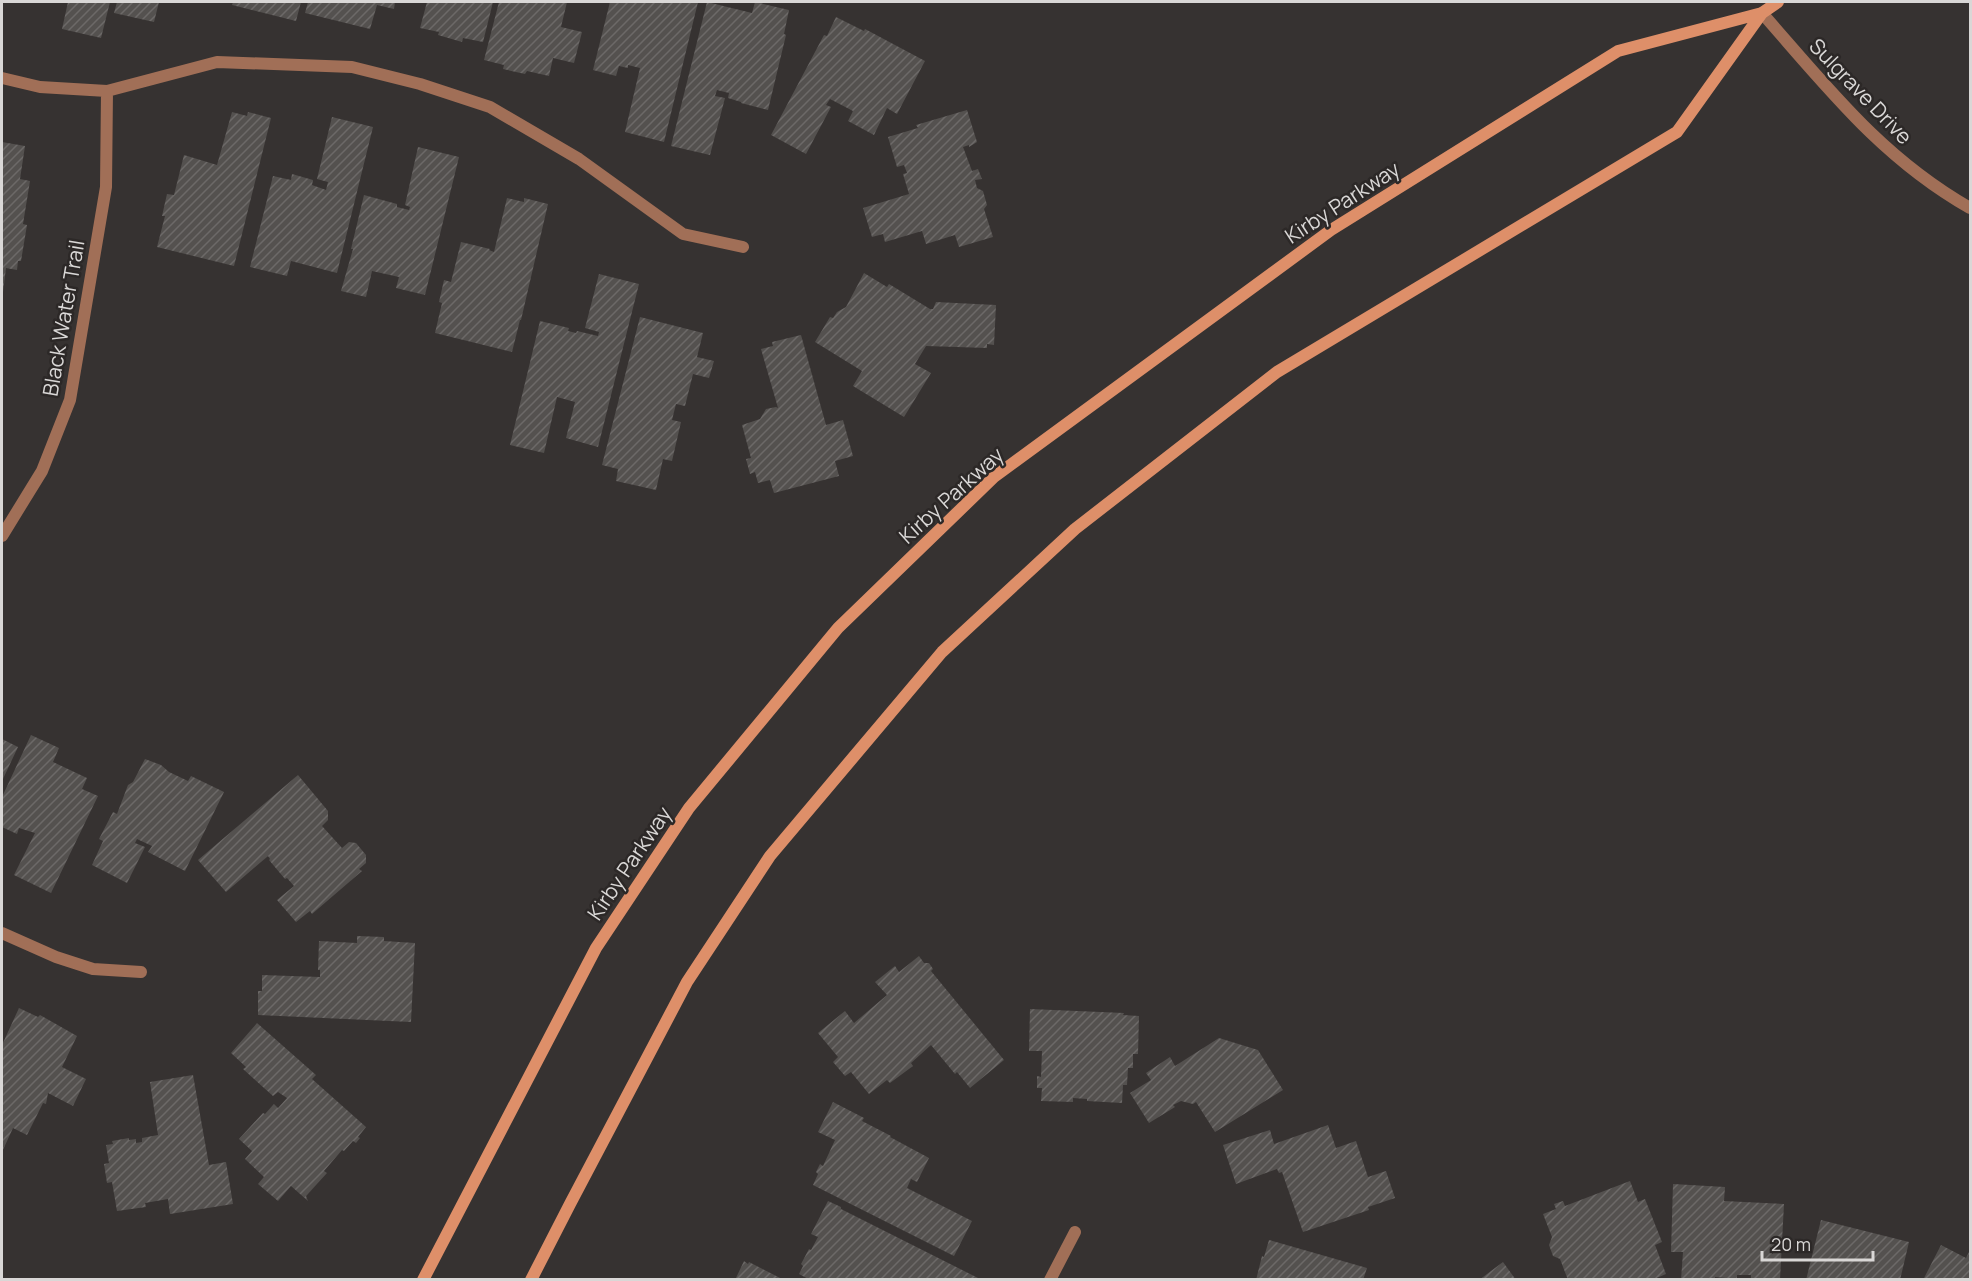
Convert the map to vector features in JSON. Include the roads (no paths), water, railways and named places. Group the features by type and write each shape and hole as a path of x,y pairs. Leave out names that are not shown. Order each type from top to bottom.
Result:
{"main road":[{"name":"Kirby Parkway","path":"423,1280 596,948 689,808 838,628 994,477 1331,230 1618,51 1762,13 1778,2"},
{"name":"Kirby Parkway","path":"531,1280 687,982 770,856 942,652 1076,529 1277,372 1677,132 1762,13"}],"street":[{"name":"Sulgrave Drive","path":"1762,13 1853,117 1868,131 1913,171 1971,208"},
{"path":"2,78 40,87 107,91 217,62 352,67 420,84 490,107 579,159 684,234 742,247"},
{"name":"Black Water Trail","path":"2,536 42,471 70,400 106,187 107,91"},
{"path":"2,933 56,957 93,969 141,972"},
{"path":"1050,1280 1075,1232"}]}
